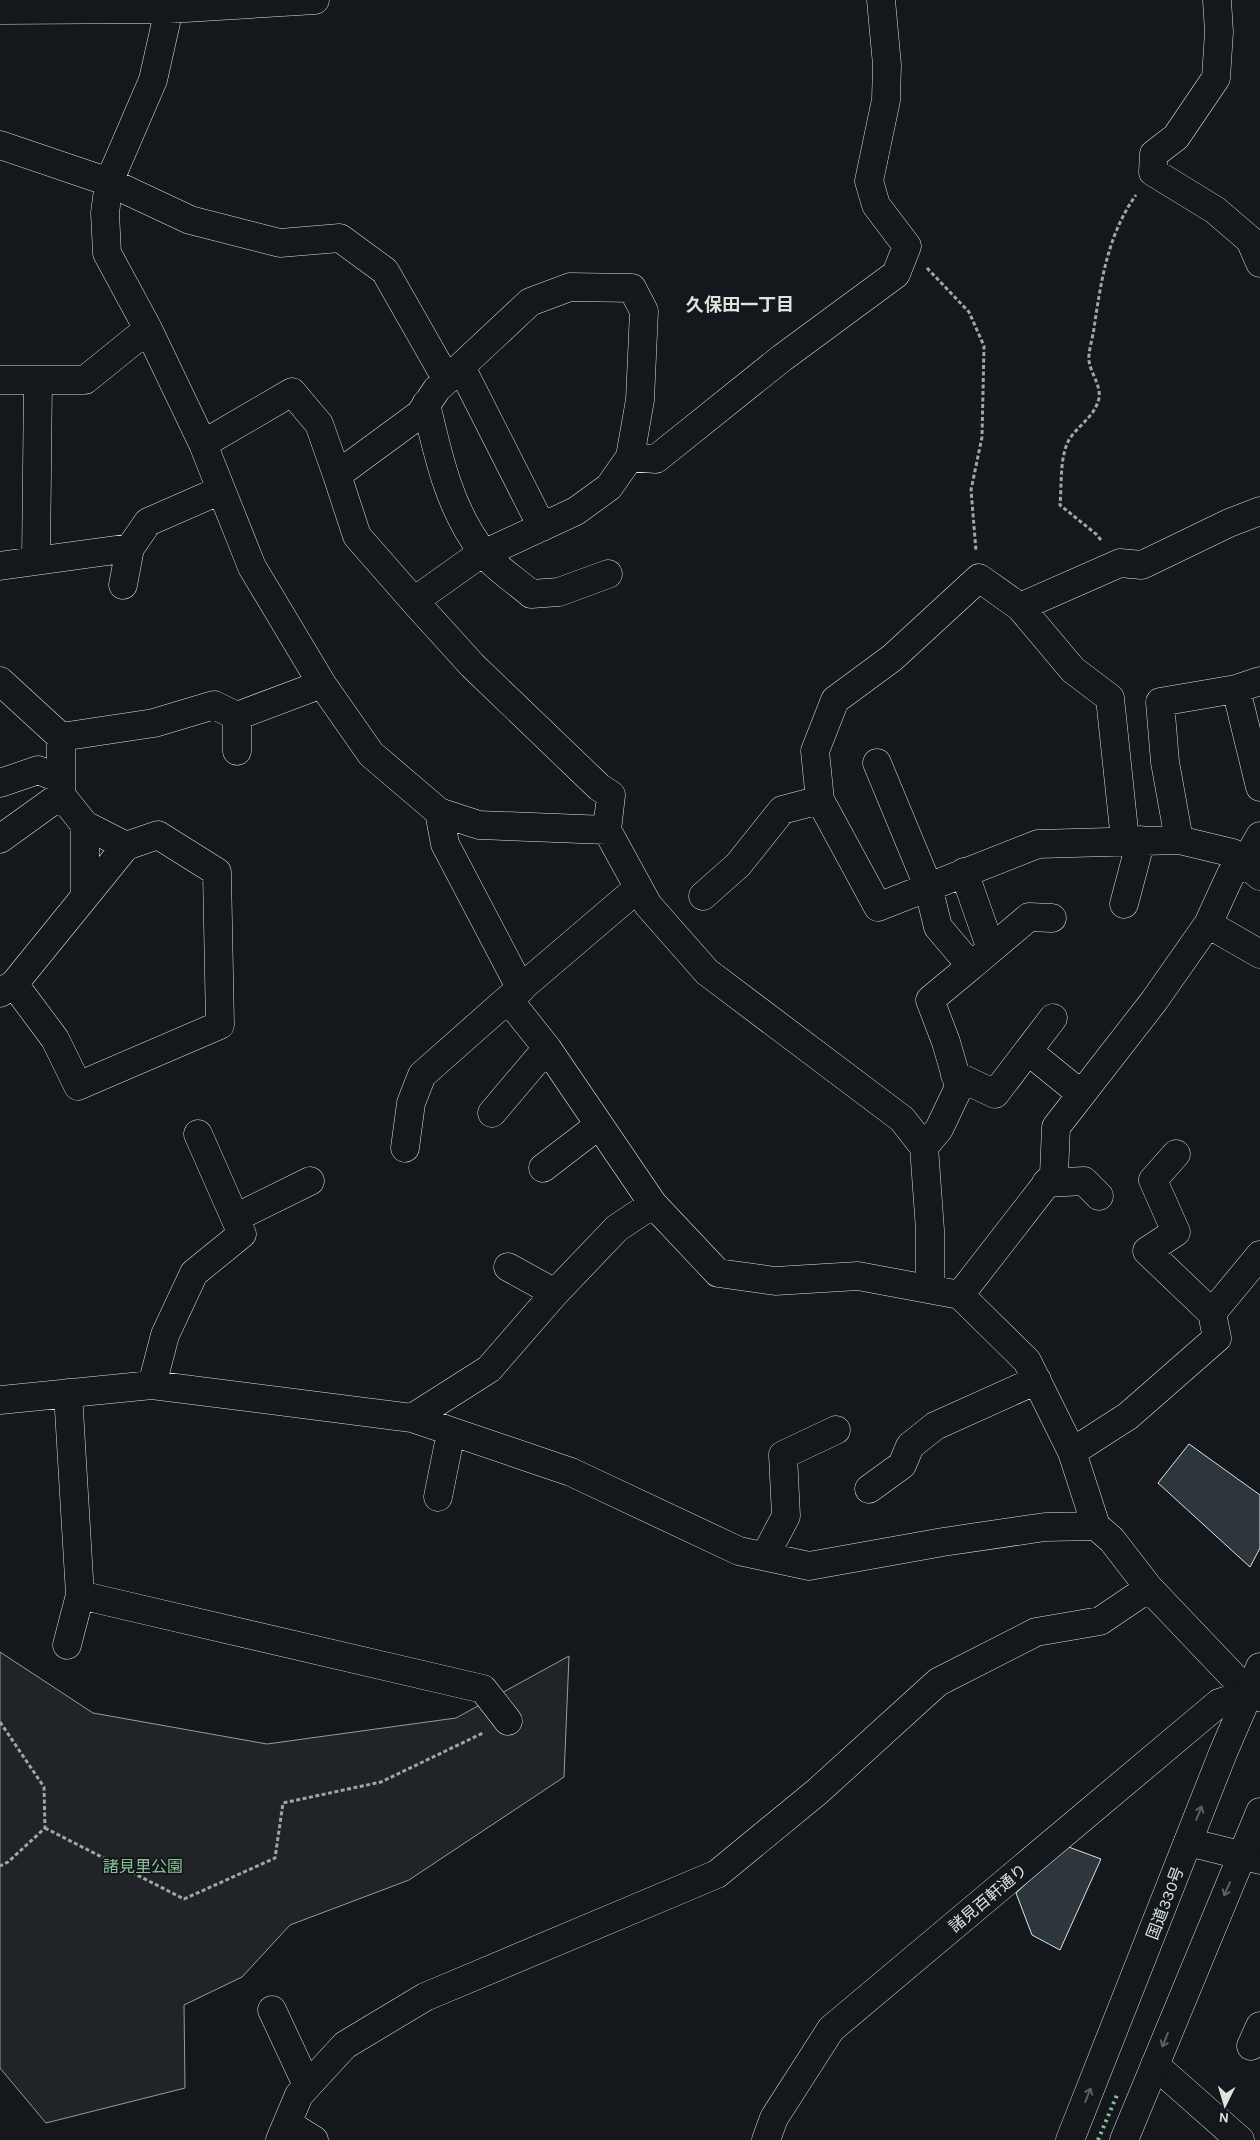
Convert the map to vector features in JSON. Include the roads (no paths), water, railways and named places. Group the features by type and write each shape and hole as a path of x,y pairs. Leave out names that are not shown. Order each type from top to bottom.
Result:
{"main road":[{"path":"0,10 100,4 169,9 314,0"},
{"path":"630,457 656,459 782,358 896,274 906,246 876,205 869,181 886,100 887,65 881,0"},
{"path":"1217,0 1219,32 1216,78 1176,137 1154,154 1153,172 1215,210 1250,240 1260,263"},
{"path":"169,9 153,80 107,192 105,213 107,254 148,329 204,444 252,567 322,684 371,754 439,812 479,825 607,830"},
{"path":"0,145 107,192 190,220 280,243 340,238 385,271 454,373 542,527"},
{"path":"49,182 107,192"},
{"path":"337,475 420,414 437,388 530,302 570,287 632,288 644,311 640,400 630,457 609,487 576,511 490,551 483,552 414,601"},
{"path":"0,380 85,380 148,329"},
{"path":"36,561 38,380"},
{"path":"204,444 292,392 319,424 357,536 472,666 599,787 611,795 607,830 648,905 707,972 902,1119 924,1148 930,1230 930,1289"},
{"path":"426,404 440,467 464,525 483,552 531,594 559,592 608,574"},
{"path":"123,585 130,548 148,522 221,490"},
{"path":"1020,607 1120,563 1142,565 1228,523 1260,511"},
{"path":"0,566 130,548"},
{"path":"1124,904 1133,840 1110,698 1074,670 1020,607 979,578 892,658 835,700 814,751 820,800 878,907 1038,844 1133,840 1179,840 1233,853 1252,870"},
{"path":"0,682 61,738 61,787 0,839"},
{"path":"61,738 154,723 214,705 237,716 322,684"},
{"path":"1179,840 1165,762 1160,702 1248,685 1260,787 1260,803"},
{"path":"237,716 237,750"},
{"path":"877,763 928,886 938,926 981,958"},
{"path":"0,783 38,770 61,787 85,825 126,846"},
{"path":"703,896 738,865 782,810 820,800"},
{"path":"439,812 445,844 514,994 547,1048 652,1204 718,1273 775,1280 858,1276 960,1295 1027,1361 1072,1452 1096,1526 1112,1540 1149,1588 1254,1695"},
{"path":"85,825 85,896"},
{"path":"158,835 217,872 220,1025 78,1086 55,1039 7,989 126,846 158,835"},
{"path":"1252,870 1260,836"},
{"path":"960,1295 1054,1174 1056,1127 1154,1001 1208,924 1231,874 1252,870"},
{"path":"964,872 981,958"},
{"path":"405,1148 411,1103 422,1075 638,888"},
{"path":"924,1148 939,1129 959,1087 946,1042 930,1000 1029,917 1052,918"},
{"path":"1208,924 1260,954"},
{"path":"956,1075 995,1094 1053,1018"},
{"path":"492,1112 547,1048"},
{"path":"1028,1051 1081,1094"},
{"path":"543,1168 599,1125"},
{"path":"152,1385 165,1335 194,1273 242,1234 198,1134"},
{"path":"1072,1452 1128,1416 1217,1338 1212,1313 1147,1251 1176,1232 1153,1180 1176,1154"},
{"path":"235,1218 310,1181"},
{"path":"1046,1184 1084,1181 1098,1196"},
{"path":"412,1418 489,1369 556,1293 618,1228 652,1204"},
{"path":"1212,1313 1260,1255"},
{"path":"508,1267 556,1293"},
{"path":"869,1489 902,1465 910,1446 935,1426 1037,1380"},
{"path":"0,1400 152,1385 412,1418 571,1472 738,1551 809,1566 942,1542 1045,1527 1096,1526"},
{"path":"68,1393 80,1595 68,1645"},
{"path":"765,1556 786,1516 783,1454 836,1430"},
{"path":"438,1497 452,1432"},
{"path":"314,2140 283,2131 299,2095 345,2045 425,1997 718,1874 818,1790 938,1682 1036,1632 1100,1621 1149,1588"},
{"path":"80,1595 483,1689 508,1721"},
{"name":"国道330号","path":"1070,2140 1188,1842 1254,1695 1260,1667"},
{"name":"諸見百軒通り","path":"766,2140 774,2118 831,2029 1219,1703 1254,1695"},
{"path":"1124,2140 1155,2065 1251,1857 1260,1812"},
{"path":"1188,1842 1251,1857"},
{"path":"272,2010 307,2086"},
{"path":"1155,2065 1240,2140"}],"district":[{"name":"久保田一丁目","path":"740,305"}],"park label":[{"name":"諸見里公園","path":"143,1866"}]}
